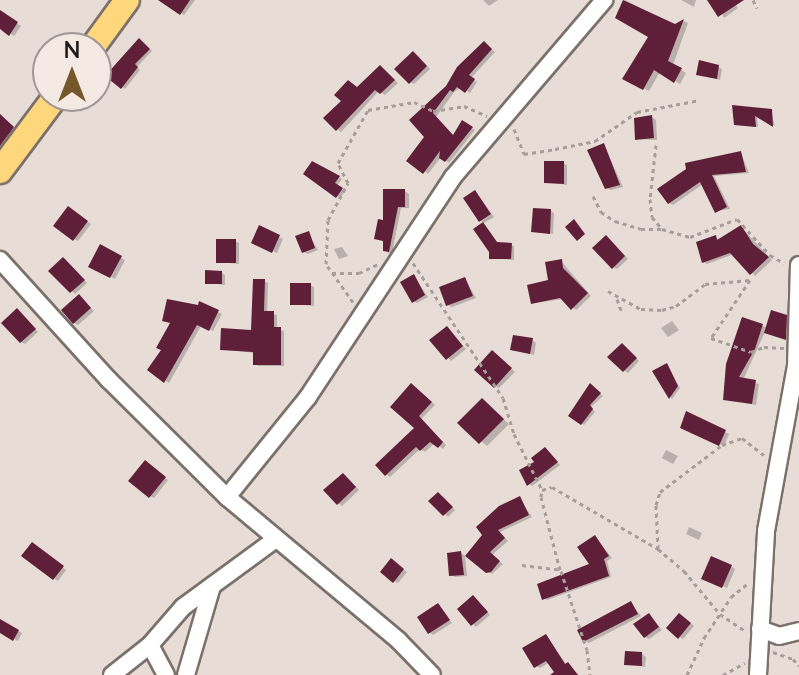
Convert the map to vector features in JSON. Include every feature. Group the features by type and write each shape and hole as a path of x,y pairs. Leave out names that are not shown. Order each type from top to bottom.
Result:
{"main road":[{"path":"104,32 127,0"},
{"path":"0,171 44,112"}],"street":[{"path":"227,497 308,397 453,177 604,0"},
{"path":"0,260 109,380 227,497 399,641 432,675"},
{"path":"758,675 762,572 778,462 793,390 799,268"},
{"path":"112,675 150,645 183,607 276,539"},
{"path":"186,675 212,586"},
{"path":"760,635 779,636 799,631"},
{"path":"150,645 166,675"}],"path":[{"path":"753,0 757,8"},
{"path":"362,315 326,264 328,220 348,183 338,163 368,110 414,102 433,111 464,106 502,116 524,154 595,141 637,112 700,100"},
{"path":"656,145 650,199 652,217 662,229"},
{"path":"593,196 601,212 615,221 690,237 737,219 770,255 799,268"},
{"path":"332,273 359,273 404,251 451,316 503,398 514,434 542,490 560,570 587,650 590,675"},
{"path":"608,291 617,299 641,309 662,310 676,306 705,284 750,280 711,338 751,352 764,347 796,348"},
{"path":"617,299 621,310"},
{"path":"658,549 656,505 660,492 722,445 742,438 760,454 778,462"},
{"path":"542,490 552,487 561,491 658,549 684,571 720,614 760,635 768,651 793,659 799,666"},
{"path":"522,565 560,570"},
{"path":"687,675 704,638 731,597 762,572"}],"building":[{"path":"158,0 190,0 180,15"},
{"path":"623,0 675,24 684,19 668,61 682,68 674,83 654,70 643,90 622,79 648,37 615,18"},
{"path":"707,0 744,0 718,17"},
{"path":"0,10 18,22 9,36 0,29"},
{"path":"139,38 150,49 135,64 138,67 121,89 112,82 112,68"},
{"path":"484,41 492,49 469,75 475,79 465,93 457,87 453,92 450,90 433,113 453,135 462,120 473,127 445,162 439,158 440,151 423,174 406,161 424,137 409,120 446,86 457,67"},
{"path":"413,51 427,66 409,84 394,69"},
{"path":"699,60 719,65 717,79 696,75"},
{"path":"380,65 395,80 380,94 375,90 336,131 323,118 341,101 334,95 348,80 357,87"},
{"path":"732,105 772,109 773,127 755,116 756,127 734,125"},
{"path":"0,114 14,127 0,146"},
{"path":"652,115 654,138 635,140 634,118"},
{"path":"604,143 620,185 605,189 587,150"},
{"path":"741,151 746,172 712,175 727,207 715,213 700,182 668,204 657,189 686,169 685,163"},
{"path":"312,161 340,176 335,183 343,188 336,198 303,174"},
{"path":"544,161 564,161 564,184 544,183"},
{"path":"383,189 405,189 405,207 398,207 389,252 383,251 383,241 374,239 378,219 383,220"},
{"path":"475,190 491,214 479,222 463,198"},
{"path":"68,206 88,221 73,241 53,226"},
{"path":"533,208 551,209 550,234 531,232"},
{"path":"574,219 585,234 577,241 565,227"},
{"path":"483,222 497,242 512,243 511,259 489,259 489,252 473,229"},
{"path":"259,225 280,235 272,253 251,243"},
{"path":"741,225 753,244 769,257 750,275 730,253 702,263 696,242 716,235 717,240"},
{"path":"309,231 315,248 302,253 295,236"},
{"path":"606,235 625,256 612,269 592,248"},
{"path":"216,239 236,239 236,263 216,263"},
{"path":"100,244 122,256 110,278 88,267"},
{"path":"63,257 85,280 70,293 48,271"},
{"path":"562,259 563,268 588,293 571,310 560,298 531,304 527,285 548,280 545,262"},
{"path":"205,270 222,271 222,284 205,284"},
{"path":"414,274 425,295 412,303 400,282"},
{"path":"465,277 473,296 446,306 439,287"},
{"path":"253,279 265,279 264,311 274,311 274,327 281,327 281,365 253,365 253,352 220,350 221,328 251,330"},
{"path":"290,283 311,283 311,305 290,305"},
{"path":"79,294 91,308 73,324 61,310"},
{"path":"167,299 198,305 199,301 219,310 209,331 197,325 164,383 147,370 161,350 156,348 170,323 162,321"},
{"path":"17,308 36,329 20,343 1,323"},
{"path":"771,310 787,315 786,340 764,333"},
{"path":"742,317 763,324 755,349 739,377 756,380 752,404 723,400 726,364"},
{"path":"447,326 463,346 446,360 429,340"},
{"path":"513,335 533,338 530,354 510,350"},
{"path":"622,343 637,358 623,372 607,357"},
{"path":"492,350 512,368 494,388 474,370"},
{"path":"667,363 678,386 669,399 652,371"},
{"path":"411,383 432,402 419,416 443,442 438,448 430,442 420,451 416,447 385,476 375,465 414,428 390,407"},
{"path":"590,383 601,393 590,405 593,409 581,425 568,416"},
{"path":"482,398 504,419 479,444 457,423"},
{"path":"686,411 726,430 719,446 680,428"},
{"path":"545,447 558,462 527,486 519,470 534,462 531,458"},
{"path":"145,460 166,477 149,498 128,481"},
{"path":"343,473 356,487 337,505 323,490"},
{"path":"438,492 453,507 443,516 428,501"},
{"path":"520,496 529,515 498,530 505,538 490,552 500,561 491,572 486,573 465,556 482,535 476,527 499,506"},
{"path":"595,535 609,556 604,559 609,576 542,600 537,584 589,564 577,547"},
{"path":"32,542 64,566 53,580 21,556"},
{"path":"461,551 464,575 449,576 447,553"},
{"path":"711,556 732,565 722,588 701,579"},
{"path":"391,558 404,569 393,583 380,572"},
{"path":"473,595 488,612 471,626 457,609"},
{"path":"631,601 638,614 583,642 577,630"},
{"path":"438,603 450,620 428,634 417,617"},
{"path":"649,613 659,627 644,638 633,624"},
{"path":"679,613 691,623 678,639 666,628"},
{"path":"0,619 19,630 13,641 0,633"},
{"path":"546,634 565,664 568,662 578,675 550,675 554,672 546,661 534,668 522,648"},
{"path":"625,651 642,652 642,666 624,665"}]}
